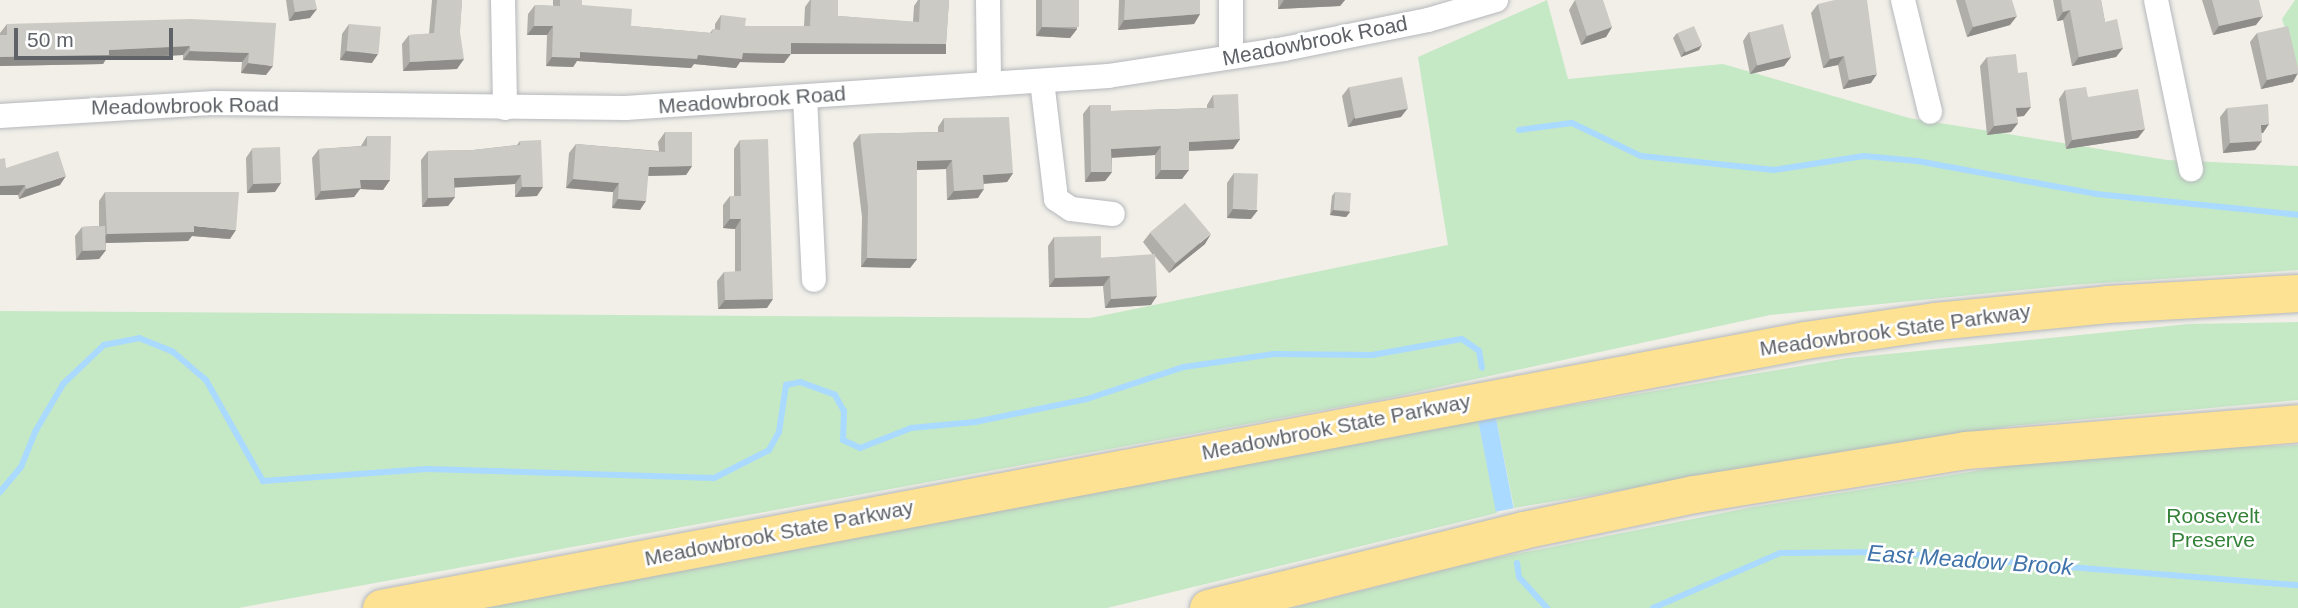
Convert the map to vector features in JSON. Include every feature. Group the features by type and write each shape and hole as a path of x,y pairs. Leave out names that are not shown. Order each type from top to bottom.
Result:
{"highway":[{"name":"Meadowbrook State Parkway","path":"381,608 1792,342 1935,321 2298,293"},
{"path":"1208,608 1523,530 1694,494 1966,450 2298,423"}],"street":[{"path":"503,0 505,108"},
{"path":"988,0 989,84"},
{"path":"1230,0 1231,57"},
{"name":"Meadowbrook Road","path":"0,116 215,103 626,108 1042,81 1231,57 1496,0"},
{"path":"1903,0 1930,112"},
{"path":"2156,0 2191,169"},
{"path":"1042,81 1056,199 1071,209 1112,214"},
{"path":"805,97 814,279"}],"green space":[{"path":"1547,0 1568,79 1723,64 1909,118 2167,160 2298,166 2298,270 2072,285 1770,315 1384,399 238,608 0,608 0,311 1090,318 1448,245 1418,57"},
{"path":"2295,0 2298,0 2298,69 2282,19"},
{"path":"2298,322 2298,400 2011,426 1514,508 1496,418 1848,358 2189,324"},
{"path":"1478,420 1497,513 1107,608 478,608"},
{"name":"Roosevelt Preserve","path":"2298,445 2298,608 1292,608 1471,563 1753,507 2087,453"}],"water":[{"path":"1496,418 1514,508 1496,512 1478,421"}],"building":[{"path":"293,0 315,0 317,9 295,12"},
{"path":"437,0 462,0 460,32 464,59 410,62 409,35 434,33"},
{"path":"560,0 582,0 582,5 632,9 631,26 712,33 713,29 720,30 721,15 746,18 745,26 810,26 811,0 838,0 838,16 919,22 920,0 949,0 946,44 791,43 791,54 743,53 742,59 698,55 697,59 580,52 580,58 552,57 553,26 534,26 535,5 560,6"},
{"path":"1042,0 1079,0 1079,27 1042,27"},
{"path":"1125,0 1200,0 1200,14 1124,20"},
{"path":"1575,0 1603,0 1612,27 1587,36"},
{"path":"1835,0 1867,0 1877,74 1849,80 1844,56 1830,59 1818,4"},
{"path":"1965,0 2012,0 2017,16 1973,27"},
{"path":"2061,0 2101,0 2105,22 2117,19 2123,48 2079,57 2070,10 2063,12"},
{"path":"2212,0 2259,0 2263,16 2219,26"},
{"path":"191,19 276,23 273,66 248,63 249,53 190,51 190,46 109,50 109,55 0,57 0,35 7,35 7,24"},
{"path":"349,24 381,27 379,54 347,51"},
{"path":"1783,24 1791,57 1757,65 1749,32"},
{"path":"1694,26 1702,45 1686,52 1677,33"},
{"path":"2288,26 2298,73 2267,80 2257,33"},
{"path":"2016,54 2018,73 2027,72 2031,107 2016,108 2018,123 1994,126 1987,57"},
{"path":"1402,77 1408,108 1355,119 1349,87"},
{"path":"2086,87 2088,97 2138,89 2145,129 2072,140 2065,90"},
{"path":"1238,94 1240,139 1189,142 1189,170 1161,170 1161,146 1111,149 1112,172 1091,172 1090,105 1111,105 1111,111 1214,108 1213,95"},
{"path":"2268,104 2269,124 2261,125 2262,141 2230,143 2227,108"},
{"path":"1009,117 1013,173 983,175 984,189 954,191 952,160 917,161 917,259 867,258 868,207 860,134 944,132 944,118"},
{"path":"665,132 692,132 692,166 649,167 646,201 618,199 619,183 573,179 576,144 665,152"},
{"path":"367,136 391,136 390,180 360,180 361,188 321,191 319,149 367,146"},
{"path":"768,139 773,299 725,300 724,272 741,271 741,219 730,219 730,196 741,196 740,140"},
{"path":"541,140 543,187 522,187 521,175 454,178 455,197 428,198 428,151 473,150"},
{"path":"280,147 281,183 253,184 252,148"},
{"path":"58,151 66,176 26,189 25,185 0,186 0,159 5,158 6,168"},
{"path":"1234,173 1258,174 1257,210 1233,209"},
{"path":"105,192 239,192 236,230 194,226 194,232 107,234"},
{"path":"1335,192 1351,193 1350,211 1334,210"},
{"path":"1185,203 1211,234 1175,263 1150,233"},
{"path":"105,226 106,250 83,251 82,227"},
{"path":"1101,236 1101,258 1155,254 1157,296 1111,299 1110,276 1055,278 1054,237"}],"waterway":[{"path":"1519,130 1572,123 1641,156 1774,170 1864,156 1917,161 2096,194 2298,215"},
{"path":"0,492 21,467 35,432 63,384 104,345 139,338 172,351 206,380 263,481 427,469 714,478 769,450 779,432 786,385 800,382 835,395 844,411 843,440 860,448 911,428 975,422 1087,399 1184,367 1274,354 1372,355 1462,339 1479,351 1482,368"},
{"name":"East Meadow Brook","path":"1653,608 1780,553 1884,552 2298,585"},
{"path":"1517,563 1519,577 1547,608"}]}
